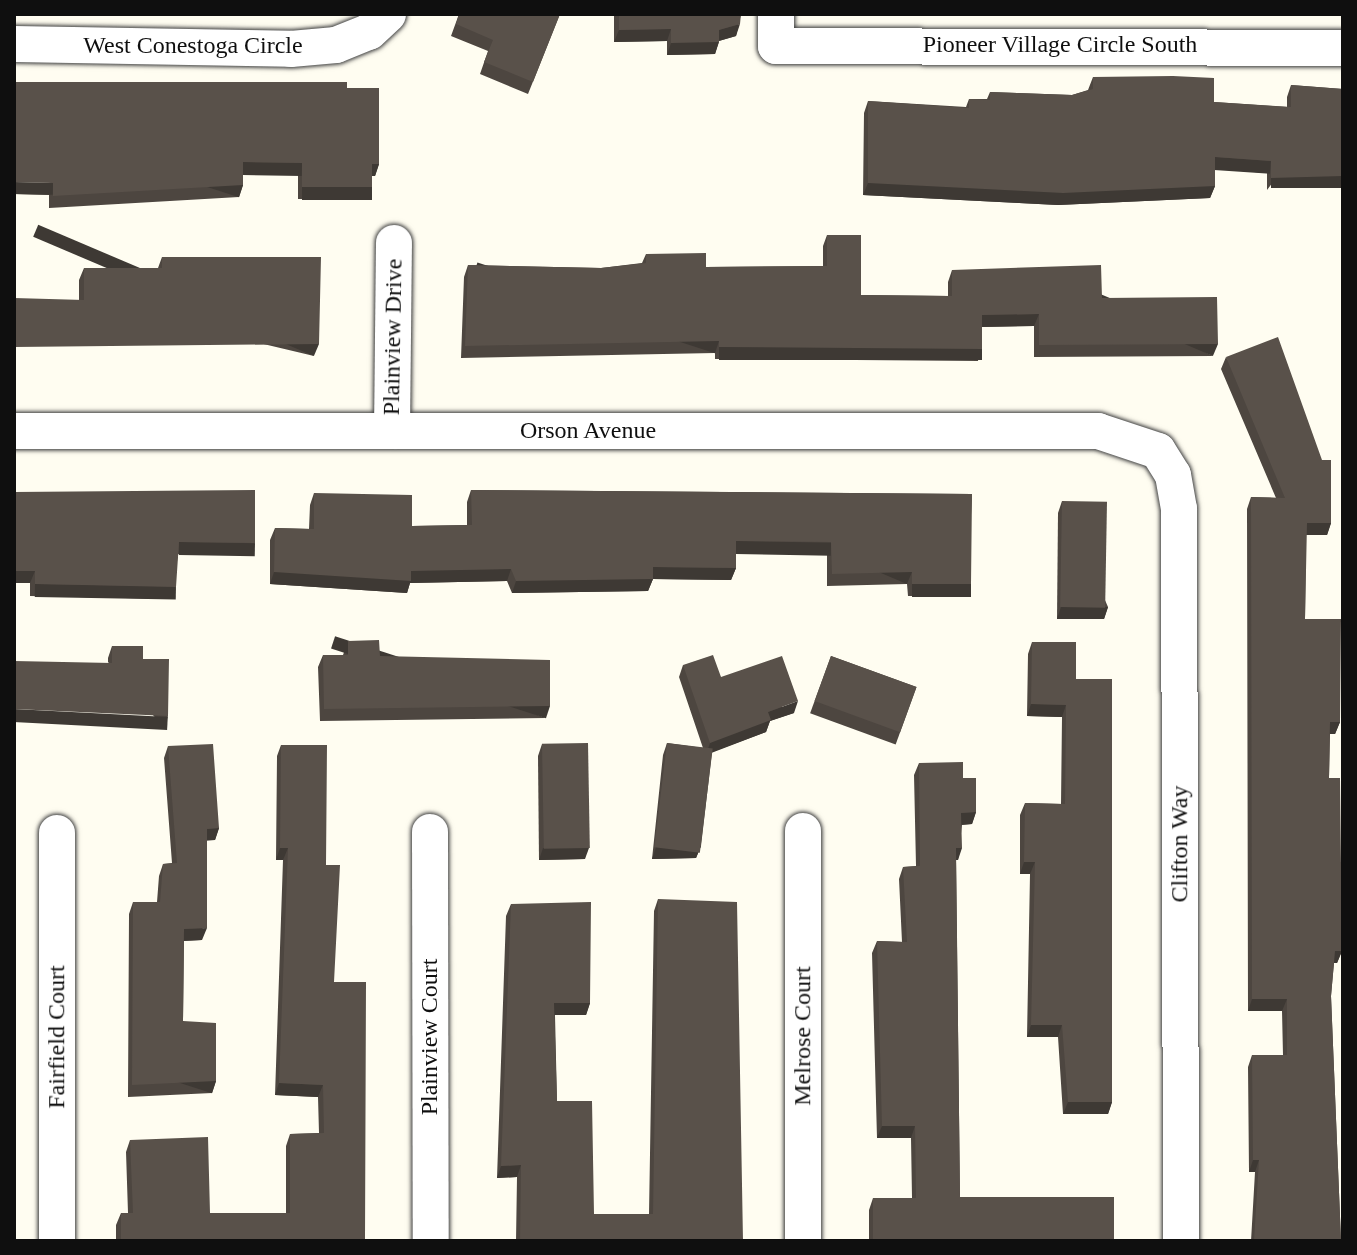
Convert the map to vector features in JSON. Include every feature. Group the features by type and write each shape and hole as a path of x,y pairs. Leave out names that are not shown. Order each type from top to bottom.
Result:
{"street":[{"name":"West Conestoga Circle","path":"14,44 291,49 336,45 378,23"},
{"name":"Pioneer Village Circle South","path":"776,30 1124,28 1343,48"},
{"name":"Plainview Drive","path":"392,431 394,243"},
{"name":"Orson Avenue","path":"14,431 1098,431 1158,451"},
{"name":"Clifton Way","path":"1158,451 1173,475 1179,509 1181,1241"},
{"name":"Melrose Court","path":"803,831 803,1241"},
{"name":"Plainview Court","path":"430,832 431,1241"},
{"name":"Fairfield Court","path":"57,833 57,1241"}],"building":[{"path":"459,14 560,14 533,82 484,62 493,40 456,24"},
{"path":"619,14 741,14 740,24 719,30 719,42 671,43 671,29 619,30"},
{"path":"1093,77 1214,78 1214,102 1291,107 1291,85 1343,89 1343,176 1271,178 1271,161 1215,157 1215,186 1063,193 868,183 868,101 969,108 969,99 990,100 990,92 1072,95 1093,89"},
{"path":"14,82 347,82 347,88 379,88 379,164 372,164 372,187 302,187 302,163 243,162 243,185 53,196 53,183 14,182"},
{"path":"827,235 861,235 861,295 952,296 952,270 1101,265 1102,298 1217,297 1218,344 1039,345 1039,314 982,315 982,349 719,347 719,341 465,346 468,265 601,268 646,263 646,254 706,253 706,267 827,266"},
{"path":"162,257 321,257 319,344 14,347 14,298 84,300 84,268 162,268"},
{"path":"1278,337 1322,460 1331,460 1331,523 1307,523 1305,619 1341,619 1340,722 1330,722 1329,778 1340,778 1342,951 1335,951 1331,996 1341,1241 1254,1241 1259,1160 1253,1160 1252,1055 1287,1055 1287,999 1252,999 1251,497 1285,498 1226,357"},
{"path":"255,490 255,543 179,542 176,587 35,584 35,571 14,571 14,492"},
{"path":"471,490 972,494 971,584 912,584 912,572 832,574 831,542 736,541 736,568 653,567 653,579 516,581 511,569 411,571 411,581 274,572 275,528 314,529 314,493 412,495 412,526 472,525"},
{"path":"1062,501 1107,502 1105,608 1060,607"},
{"path":"379,640 380,656 550,660 550,706 324,709 323,655 348,655 348,641"},
{"path":"1032,642 1076,642 1076,679 1112,679 1112,1102 1068,1102 1062,1025 1031,1025 1035,862 1024,862 1025,803 1065,804 1066,705 1031,704"},
{"path":"112,646 143,646 143,659 169,659 168,716 14,709 14,661 112,663"},
{"path":"713,655 721,677 782,656 798,701 768,712 771,720 710,743 683,665"},
{"path":"831,656 917,687 900,732 815,701"},
{"path":"588,743 590,848 544,849 542,744"},
{"path":"667,743 713,749 700,853 654,847"},
{"path":"213,744 219,828 207,829 207,928 184,929 183,1021 216,1023 216,1081 132,1085 133,902 160,902 163,864 177,863 168,746"},
{"path":"281,745 327,745 326,865 340,865 334,982 366,982 365,1241 121,1241 121,1213 133,1213 130,1140 208,1137 210,1213 290,1213 290,1134 324,1133 323,1085 279,1083 288,848 280,848"},
{"path":"963,762 963,778 976,778 976,812 961,813 962,848 956,848 960,1197 1114,1197 1114,1241 873,1241 873,1198 916,1198 915,1126 882,1126 877,941 907,942 903,867 920,866 919,763"},
{"path":"658,899 737,902 743,1241 520,1241 521,1165 501,1166 511,904 591,902 590,1003 554,1003 557,1101 592,1101 594,1214 653,1214"}]}
